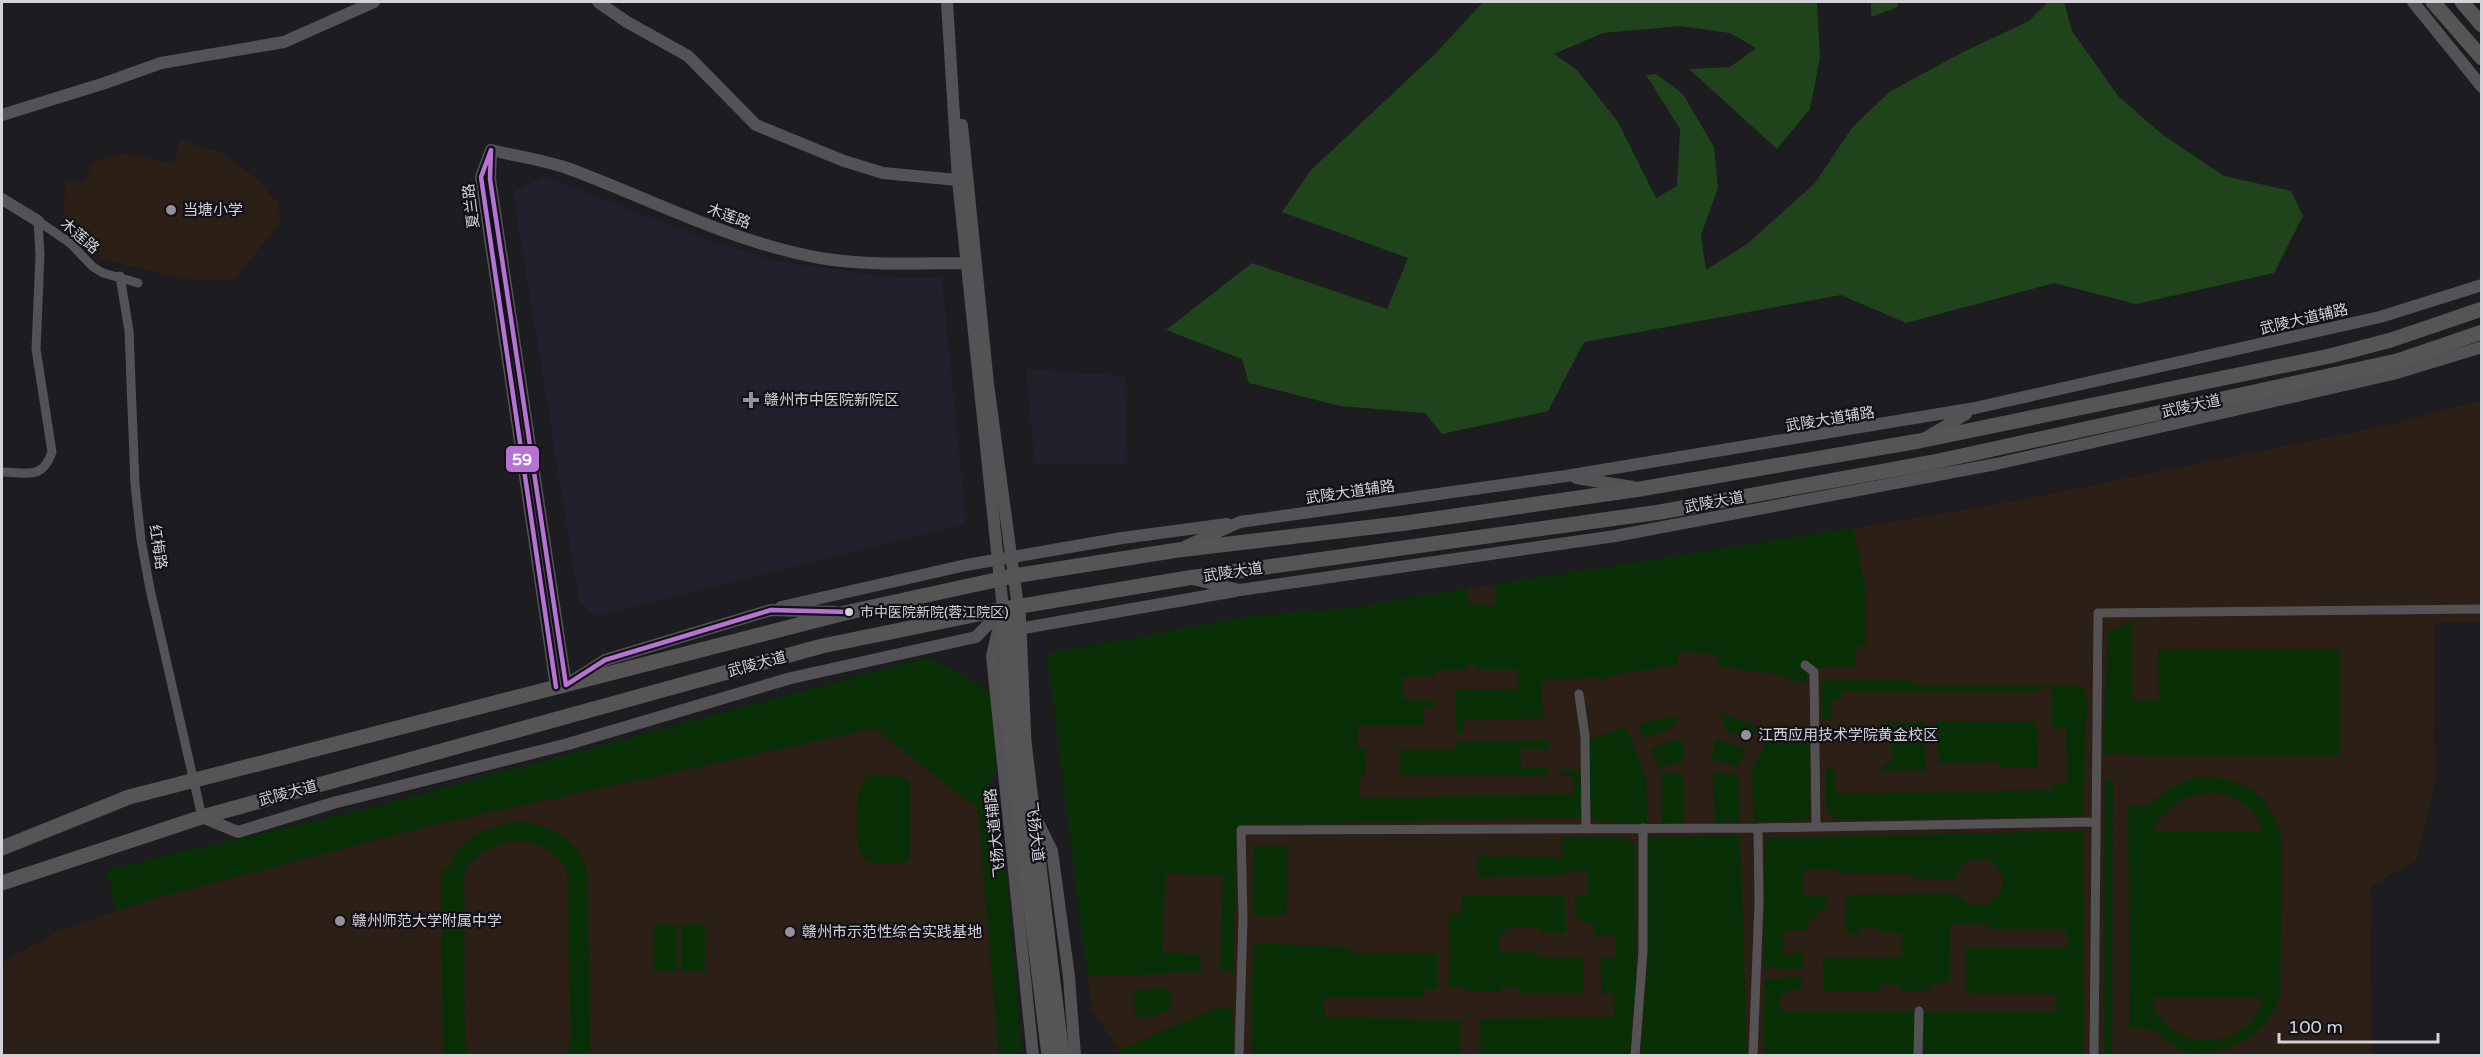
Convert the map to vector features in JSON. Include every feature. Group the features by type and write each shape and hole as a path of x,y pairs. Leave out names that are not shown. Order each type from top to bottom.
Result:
{"main road":[{"path":"2433,2 2481,58"},
{"path":"2462,2 2481,25"},
{"name":"武陵大道","path":"2,848 129,796 849,612 1006,578 1178,550 1406,523 1640,489 1919,441 2330,356 2391,340 2481,309"},
{"name":"武陵大道","path":"2,883 202,817 822,646 1010,608 1188,578 1660,513 1934,462 2397,361 2481,332"},
{"name":"飞扬大道","path":"1010,608 1007,631 1010,735 1048,1056"},
{"name":"飞扬大道","path":"1007,631 1024,742 1062,1056"}],"street":[{"path":"2,115 161,63 284,42 374,2"},
{"path":"598,2 627,22 688,56 756,125 844,161 883,173 958,180"},
{"path":"947,2 958,180 966,263 997,560 1006,578 1010,608 976,637"},
{"path":"954,2 953,30 968,192 988,384 1011,557 1006,578"},
{"path":"2416,5 2455,29"},
{"path":"2416,5 2481,87"},
{"name":"木莲路","path":"491,150 564,168 731,235 784,250 822,258 877,263 966,263"},
{"name":"夏兰路","path":"491,150 490,179 561,686"},
{"path":"2,199 38,221 40,255 36,349 52,452 48,466 39,472 2,472"},
{"name":"木莲路","path":"38,221 70,243 93,267 103,273 138,283"},
{"name":"红梅路","path":"120,276 129,331 135,484 141,540 192,780 202,817"},
{"name":"武陵大道辅路","path":"1178,550 1240,522 1566,477 1975,408 2380,316 2481,285"},
{"path":"202,817 238,832 333,803 568,744 790,678 976,637 1240,590 1615,536 1996,464 2393,375 2481,347"},
{"path":"1919,441 1975,408"},
{"path":"1934,462 1996,464"},
{"path":"1566,477 1640,489"},
{"path":"1615,536 1660,513"},
{"path":"561,686 605,660 771,610 1011,557 1122,538 1240,522"},
{"path":"1188,578 1240,590"},
{"path":"2094,1056 2098,613 2481,609"},
{"path":"771,610 849,612"},
{"name":"飞扬大道辅路","path":"1007,631 992,656 1033,1056"},
{"path":"1805,665 1814,672 1816,827"},
{"path":"1579,694 1585,736 1586,829"},
{"path":"1032,808 1052,851 1069,977 1075,1056"},
{"path":"1239,1056 1243,919 1241,830 1758,828 2095,822"},
{"path":"1635,1056 1643,951 1642,828"},
{"path":"1753,1056 1759,903 1758,828"},
{"path":"1059,1024 1069,977"},
{"path":"1918,1056 1920,1011"}],"shaded area":[{"name":"当塘小学","path":"181,140 223,153 257,179 277,202 281,221 234,281 191,280 102,259 63,219 66,182 85,180 94,161 124,154 173,163"},
{"name":"赣州市中医院新院区","path":"544,176 713,242 777,261 889,277 942,278 966,523 594,616 579,602 513,192"},
{"path":"1026,369 1125,376 1127,465 1035,464"},
{"name":"江西应用技术学院黄金校区","path":"2481,400 2481,622 2435,623 2433,792 2416,861 2371,886 2372,1055 1119,1055 1119,1050 1092,1011 1047,654 1242,617 1359,607 1467,588 1587,573 2015,501 2393,424"},
{"path":"875,728 978,808 999,1055 2,1056 2,962 60,930 155,898 432,825"}],"green space":[{"path":"1483,2 1817,2 1820,57 1810,109 1777,149 1689,69 1730,67 1756,48 1730,33 1680,26 1603,33 1554,54 1576,69 1618,122 1656,198 1677,186 1680,129 1646,75 1656,74 1683,94 1714,147 1718,188 1701,235 1706,270 1747,244 1815,183 1851,129 1889,92 1961,53 2029,21 2048,2 2064,2 2072,31 2119,97 2163,135 2224,176 2291,191 2303,216 2274,273 2136,304 2054,283 1906,323 1841,295 1584,342 1548,411 1442,434 1425,413 1340,406 1249,383 1242,359 1166,330 1252,263 1387,309 1408,258 1282,212 1311,170 1435,54"},
{"path":"1871,2 1898,2 1898,7 1871,17"},
{"path":"1853,528 1865,587 1866,646 1855,646 1855,668 1814,668 1807,671 1806,684 1774,674 1718,666 1717,654 1678,652 1678,665 1618,674 1602,680 1598,677 1541,681 1543,718 1463,720 1463,733 1455,733 1455,690 1517,689 1517,669 1476,669 1476,664 1467,664 1467,669 1436,670 1436,676 1402,677 1403,700 1436,700 1436,708 1424,708 1424,725 1358,726 1358,747 1365,747 1366,776 1359,776 1359,798 1574,794 1574,776 1561,776 1561,770 1580,770 1582,817 1237,825 1233,971 1220,971 1223,876 1166,873 1162,952 1201,955 1201,972 1174,973 1170,971 1169,974 1145,974 1145,976 1137,977 1136,975 1087,975 1047,654 1242,617 1359,607 1467,588 1468,604 1496,605 1496,584"},
{"path":"2132,621 2131,701 2159,700 2158,649 2339,649 2339,756 2103,754 2108,633"},
{"path":"929,657 990,691 997,769 988,784 994,857 1006,870 1022,1055 999,1055 978,809 875,728 432,825 155,898 116,911 106,870 373,807"},
{"path":"1821,679 1910,679 1916,685 1934,686 2081,685 2087,693 2083,816 1836,820 1826,810 1826,769 1836,769 1836,794 2053,790 2053,784 2067,783 2066,728 2052,728 2051,688 2036,689 2036,692 1842,692 1842,700 1832,700 1832,723 1822,716"},
{"path":"1718,712 1757,726 1750,740 1727,731"},
{"path":"1681,715 1671,728 1644,738 1639,724"},
{"path":"2037,721 2038,767 2001,768 2000,762 1939,763 1936,722"},
{"path":"1924,722 1926,770 1883,771 1883,764 1892,763 1891,730 1881,729 1881,723"},
{"path":"1626,727 1646,776 1647,823 1599,822 1590,814 1589,740"},
{"path":"1771,730 1809,745 1810,820 1754,822 1752,771"},
{"path":"1677,739 1684,741 1684,761 1660,767 1651,749"},
{"path":"1719,739 1747,750 1737,767 1712,759 1715,742"},
{"path":"1547,740 1547,749 1520,749 1521,768 1548,768 1548,775 1399,776 1399,749 1456,749 1457,742"},
{"path":"1662,773 1683,773 1683,823 1662,823"},
{"path":"1713,773 1738,773 1740,822 1715,823"},
{"path":"869,775 900,775 910,783 910,857 908,861 891,864 878,863 862,857 857,835 858,797 862,784"},
{"path":"2198,777 2229,781 2243,785 2254,792 2272,812 2282,843 2280,998 2265,1023 2254,1033 2229,1047 2200,1053 2184,1052 2149,1029 2130,1029 2128,805 2149,805 2166,791","holes":["2214,792 2245,804 2256,816 2263,832 2152,832 2163,814 2177,803 2194,796","2152,998 2263,998 2254,1017 2243,1029 2213,1040 2199,1039 2173,1031 2163,1022"]},
{"path":"2105,780 2113,780 2112,1056 2104,1055"},
{"path":"516,822 541,826 563,836 572,844 585,865 588,878 590,1055 567,1055 571,1038 567,872 558,858 545,848 516,841 486,850 464,873 465,1044 468,1055 443,1055 441,870 448,869 459,849 475,835 484,830"},
{"path":"2084,831 2084,1055 1763,1056 1765,979 1802,977 1801,989 1787,990 1786,994 1780,995 1781,1012 2057,1012 2056,994 1966,993 1966,947 2068,947 2066,929 1988,929 1987,924 1950,925 1949,982 1932,983 1932,990 1901,991 1900,985 1881,984 1880,992 1824,991 1823,957 1902,957 1901,933 1879,933 1878,927 1860,927 1859,934 1846,934 1846,895 1958,894 1968,903 1978,906 1988,904 2001,890 2000,870 1988,860 1981,859 1963,864 1955,879 1912,878 1912,874 1837,874 1837,869 1804,870 1804,895 1827,895 1827,907 1814,915 1807,929 1784,932 1783,953 1803,954 1802,969 1764,968 1765,838"},
{"path":"1740,836 1747,1055 1641,1055 1648,950 1648,837"},
{"path":"1561,838 1627,838 1635,845 1636,1008 1632,1017 1630,1055 1479,1055 1479,1019 1614,1017 1613,994 1602,994 1600,957 1616,957 1616,936 1596,936 1591,924 1576,918 1575,896 1588,895 1588,872 1566,872 1566,876 1478,877 1477,856 1561,857"},
{"path":"1254,845 1288,845 1286,916 1252,916"},
{"path":"1462,896 1565,896 1565,933 1541,933 1540,927 1506,927 1505,934 1499,934 1499,952 1538,952 1538,957 1584,958 1584,993 1519,993 1518,987 1500,987 1499,992 1468,992 1468,988 1449,988 1449,913 1461,913"},
{"path":"654,924 677,924 677,971 654,971"},
{"path":"705,924 705,971 682,971 682,925"},
{"path":"1253,943 1350,947 1351,953 1437,953 1437,989 1423,989 1423,998 1324,998 1325,1017 1460,1020 1461,1055 1251,1055"},
{"path":"1167,988 1167,993 1171,993 1171,1009 1153,1016 1135,1017 1134,990"},
{"path":"1232,1008 1234,1055 1119,1055 1119,1050 1214,1009"}],"transit line":[{"name":"59","path":"556,687 481,177 491,150 490,179 566,685 605,660 771,610 849,612"}],"place":[{"name":"当塘小学","path":"171,210"},
{"name":"赣州市中医院新院区","path":"751,400"},
{"name":"市中医院新院(蓉江院区)","path":"849,612"},
{"name":"江西应用技术学院黄金校区","path":"1746,735"},
{"name":"赣州师范大学附属中学","path":"340,921"},
{"name":"赣州市示范性综合实践基地","path":"790,932"}]}
